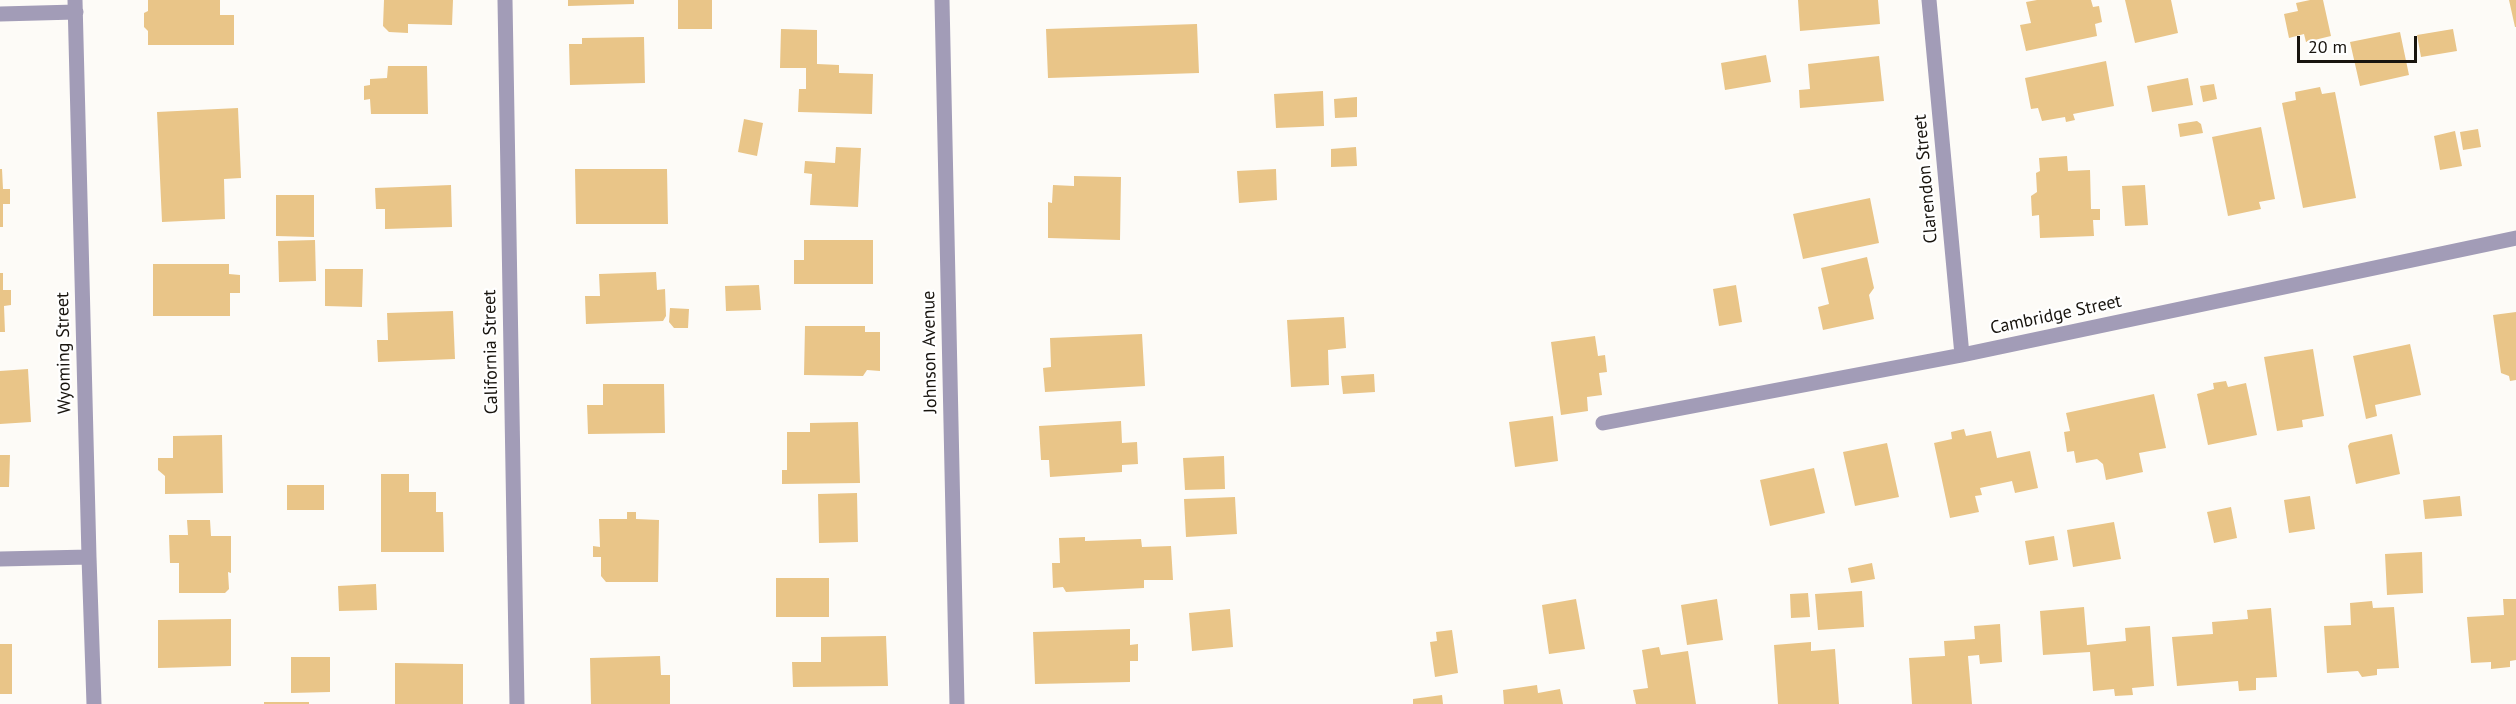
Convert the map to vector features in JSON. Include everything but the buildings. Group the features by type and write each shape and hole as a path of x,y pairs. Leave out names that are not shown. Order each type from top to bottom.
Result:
{"street":[{"name":"California Street","path":"505,0 517,704"},
{"name":"Johnson Avenue","path":"942,0 957,704"},
{"name":"Clarendon Street","path":"1929,0 1962,355"},
{"path":"0,14 75,6"},
{"name":"Wyoming Street","path":"75,6 88,557 94,704"},
{"name":"Cambridge Street","path":"1603,423 1962,355 2516,238"},
{"path":"0,559 88,557"}]}
